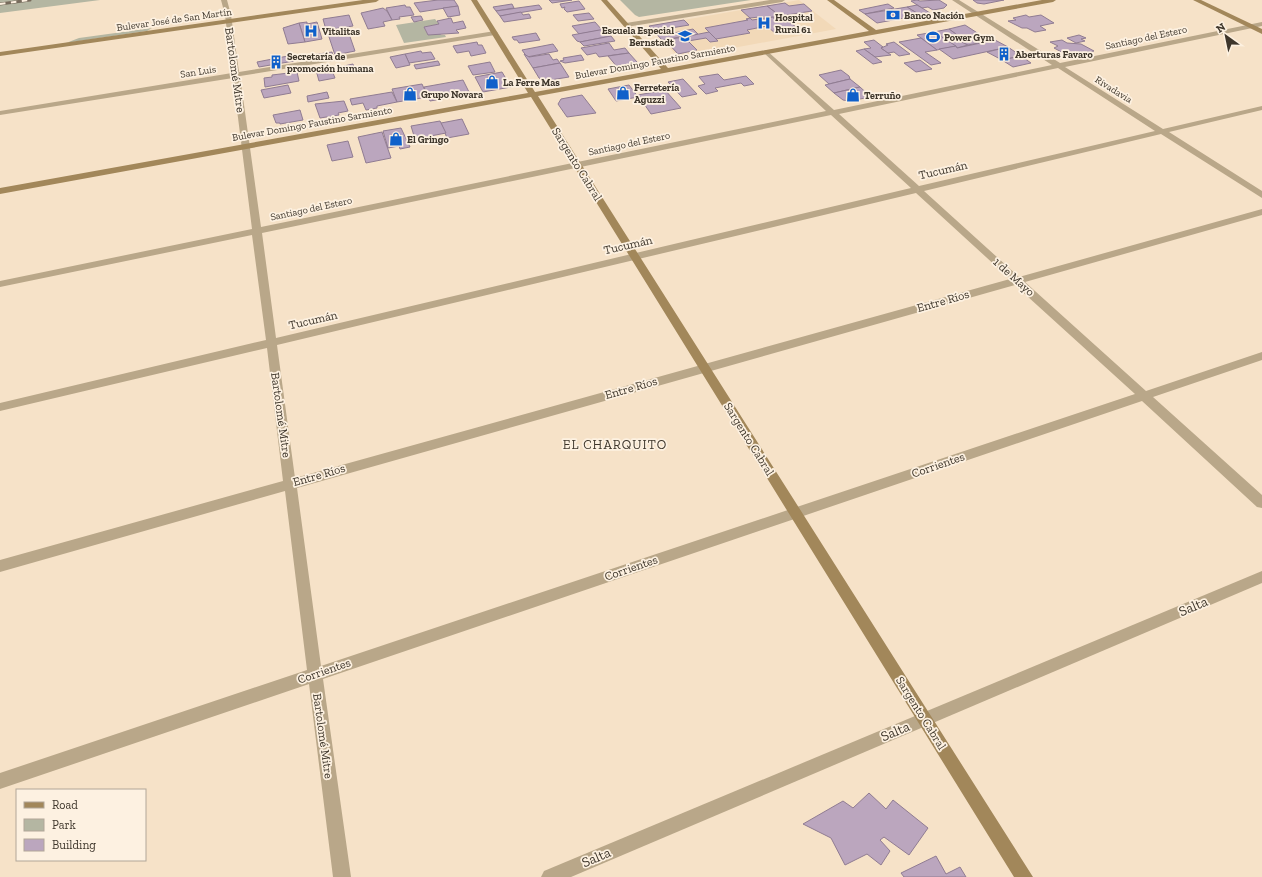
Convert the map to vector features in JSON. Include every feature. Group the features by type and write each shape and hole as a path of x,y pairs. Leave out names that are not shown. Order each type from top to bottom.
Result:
{"street":[{"name":"Bartolomé Mitre","path":"224,0 236,75 342,877"},
{"name":"Bulevar José de San Martín","path":"0,54 228,18 329,0"},
{"name":"Bulevar José de San Martín","path":"0,48 376,0"},
{"name":"Sargento Cabral","path":"474,0 1024,877"},
{"path":"604,0 666,70"},
{"path":"626,25 782,0"},
{"path":"830,0 874,32"},
{"name":"Rivadavia","path":"955,0 1262,195"},
{"name":"Bulevar Domingo Faustino Sarmiento","path":"0,190 1053,0"},
{"path":"1196,0 1262,32"},
{"name":"Santiago del Estero","path":"0,284 256,230 1262,24"},
{"name":"San Luis","path":"0,113 495,33"},
{"name":"1 de Mayo","path":"766,52 1262,503"},
{"name":"Tucumán","path":"0,407 1262,108"},
{"name":"Entre Ríos","path":"0,566 290,483 1262,212"},
{"name":"Corrientes","path":"0,781 795,512 1262,356"},
{"name":"Salta","path":"550,877 1262,577"}],"shaded area":[{"name":"Hospital Rural 61","path":"799,0 836,29 679,58 649,26"}],"green space":[{"path":"0,0 100,0 0,13"},
{"path":"620,0 751,0 639,17"},
{"path":"435,19 439,24 424,27 428,35 440,33 446,37 404,43 396,25"},
{"path":"152,28 147,31 66,43 79,38"}],"building":[{"path":"454,0 458,6 420,12 414,3"},
{"path":"549,0 572,0 552,3"},
{"path":"939,0 947,5 944,8 933,10 928,7 922,8 911,1"},
{"path":"973,0 1004,0 984,4 977,3"},
{"path":"579,1 585,9 567,12 564,9 565,7 562,8 560,4"},
{"path":"785,3 789,6 804,4 812,11 780,16 767,6"},
{"path":"512,4 514,8 496,11 493,7"},
{"path":"888,4 894,8 865,14 859,10"},
{"path":"405,5 406,7 410,7 414,15 399,17 400,19 392,20 386,8"},
{"path":"539,5 542,9 500,16 496,11"},
{"path":"917,5 930,13 920,15 907,7"},
{"path":"458,6 460,15 448,17 443,8"},
{"path":"767,6 780,16 762,19 759,17 750,18 741,10"},
{"name":"Banco Nación","path":"907,7 920,15 877,23 865,14"},
{"path":"383,8 387,11 392,20 383,22 385,26 368,29 361,13"},
{"path":"521,12 523,15 529,14 531,18 504,22 500,16"},
{"path":"589,13 594,19 578,21 573,15"},
{"path":"349,15 353,26 326,30 323,19"},
{"path":"1026,15 1029,17 1041,15 1054,23 1040,26 1046,30 1035,32 1027,28 1022,28 1008,21 1016,20 1013,18"},
{"path":"421,16 423,20 414,22 411,17"},
{"path":"773,17 775,20 784,18 796,27 785,29 789,32 776,34 767,26 747,30 750,33 716,39 705,28 748,20 746,19 750,18 752,20"},
{"path":"451,18 453,23 463,21 466,28 456,30 459,33 428,35 424,27 439,24 437,21"},
{"path":"684,20 689,25 665,29 669,34 693,29 698,34 662,40 649,26"},
{"name":"Vitalitas","path":"307,22 307,24 317,22 322,39 305,42 299,23"},
{"path":"595,22 602,30 579,34 572,26"},
{"path":"299,23 305,42 288,44 283,28"},
{"path":"965,25 982,36 964,40 949,29"},
{"path":"605,29 611,36 580,42 577,41 572,35"},
{"path":"949,29 964,40 960,41 968,45 957,48 934,32"},
{"path":"348,31 355,51 335,55 328,34"},
{"path":"709,32 718,41 710,42 706,38 688,41 684,37"},
{"path":"934,32 956,46 937,50 917,35"},
{"path":"536,33 540,40 519,43 512,37"},
{"path":"988,35 995,40 968,45 960,41"},
{"path":"1079,35 1086,38 1081,39 1085,41 1076,43 1067,38"},
{"path":"611,36 615,41 584,46 580,42"},
{"path":"684,37 697,50 678,54 665,40"},
{"path":"921,38 937,50 925,52 941,63 931,65 899,42"},
{"path":"874,40 883,47 881,48 891,55 875,57 864,49 871,48 864,42"},
{"path":"995,40 1008,47 953,59 939,49 956,46 957,48"},
{"path":"1062,40 1067,43 1081,44 1094,51 1069,56 1054,48 1058,46 1050,42"},
{"path":"477,42 478,45 482,45 486,53 471,56 469,51 457,53 453,46"},
{"path":"894,42 910,54 899,56 894,52 888,53 881,48 888,45 886,44"},
{"path":"609,43 614,50 625,48 629,53 599,57 596,53 587,55 581,48"},
{"path":"553,44 558,51 527,57 522,50"},
{"name":"Aberturas Favaro","path":"1008,47 1021,56 1002,60 987,52"},
{"path":"864,49 882,62 873,64 856,51"},
{"path":"421,51 422,53 431,52 435,59 409,63 405,54"},
{"path":"332,52 333,55 313,59 312,55"},
{"path":"629,53 637,62 634,65 618,68 608,56"},
{"path":"405,54 410,65 396,68 390,57"},
{"path":"524,54 529,57 549,54 553,60 557,59 560,63 533,68"},
{"name":"Secretaría de promoción humana","path":"293,55 294,61 259,67 257,62"},
{"path":"581,55 584,60 565,63 560,61 564,60 563,58"},
{"path":"1021,56 1031,63 1013,67 1002,60"},
{"path":"920,60 932,69 916,72 904,63"},
{"path":"438,61 440,65 416,69 414,65"},
{"path":"490,62 495,72 473,75 468,66"},
{"path":"560,63 569,77 544,81 539,78 533,68"},
{"path":"353,64 355,70 346,72 344,66"},
{"path":"331,68 335,78 319,81 316,70"},
{"path":"841,70 849,76 850,79 829,84 819,75"},
{"path":"297,72 299,81 265,87 264,78 272,77 272,75"},
{"name":"La Ferre Mas","path":"502,72 511,87 483,92 475,77"},
{"path":"718,74 724,80 746,76 754,84 744,86 741,83 715,88 718,91 706,94 698,86 705,84 699,77"},
{"path":"683,79 697,94 682,97 668,82"},
{"path":"850,79 860,87 834,93 825,85"},
{"path":"463,80 470,94 430,101 424,87"},
{"name":"Grupo Novara","path":"422,84 428,97 397,102 392,89"},
{"path":"288,85 291,93 264,98 261,90"},
{"name":"Ferretería Aguzzi","path":"629,85 638,97 616,101 608,89"},
{"name":"Terruño","path":"860,87 871,97 849,101 843,100 834,93"},
{"path":"665,90 681,108 651,114 638,95"},
{"path":"327,92 329,98 308,102 307,96"},
{"path":"392,92 397,102 366,110 363,103 352,105 350,99"},
{"path":"582,95 596,113 567,117 558,104 561,99"},
{"path":"344,101 348,111 338,113 339,115 320,118 315,104"},
{"path":"300,110 303,120 280,124 276,123 273,115"},
{"path":"462,119 469,134 447,138 441,123"},
{"path":"440,121 446,133 415,139 411,126"},
{"name":"El Gringo","path":"401,128 410,147 400,149 399,146 388,148 383,131"},
{"path":"382,132 391,158 366,163 358,137"},
{"path":"348,141 353,157 332,161 327,145"},
{"path":"869,793 886,809 893,800 928,828 909,855 884,837 880,840 890,851 881,865 867,854 845,865 831,838 803,824 843,801 853,808"},
{"path":"936,856 946,874 960,867 966,877 904,877 901,873"}],"railway":[{"path":"0,4 30,0"}],"place":[{"name":"Banco Nación","path":"893,15"},
{"name":"Hospital Rural 61","path":"764,23"},
{"name":"Vitalitas","path":"311,31"},
{"name":"Escuela Especial Bernstadt","path":"685,36"},
{"name":"Power Gym","path":"933,37"},
{"name":"Aberturas Favaro","path":"1004,54"},
{"name":"Secretaría de promoción humana","path":"276,62"},
{"name":"La Ferre Mas","path":"492,82"},
{"name":"Ferretería Aguzzi","path":"623,93"},
{"name":"Grupo Novara","path":"410,94"},
{"name":"Terruño","path":"853,95"},
{"name":"El Gringo","path":"396,139"}],"district":[{"name":"EL CHARQUITO","path":"615,444"}]}
